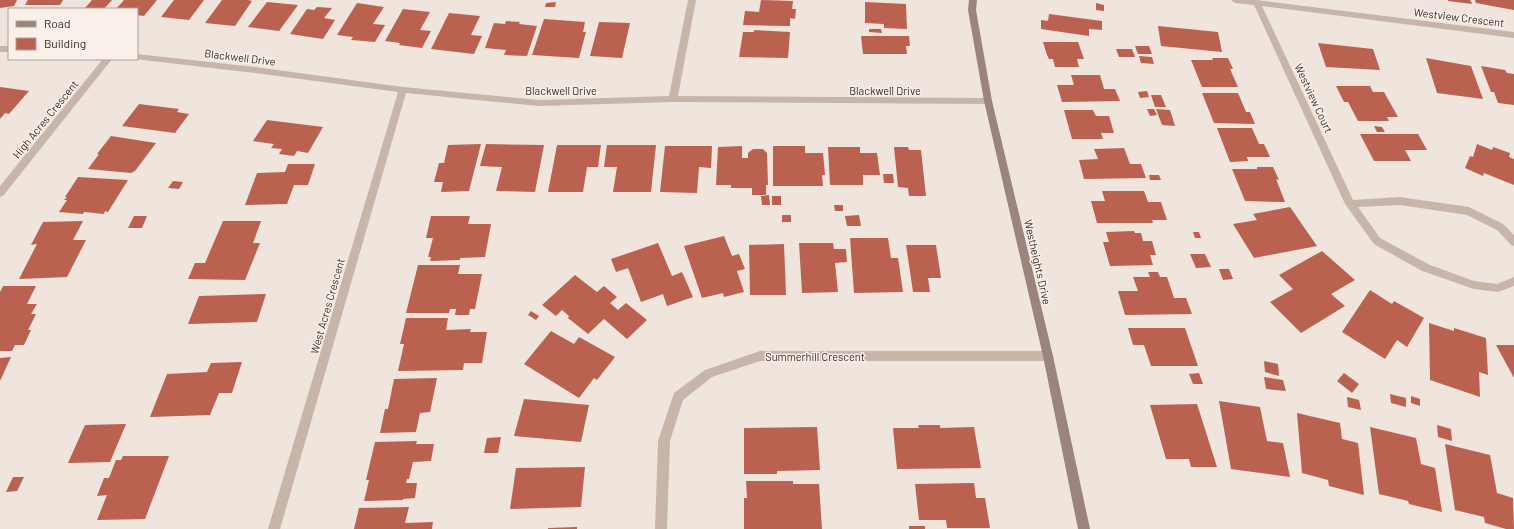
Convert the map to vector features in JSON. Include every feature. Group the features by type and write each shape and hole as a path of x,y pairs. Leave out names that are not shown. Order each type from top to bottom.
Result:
{"street":[{"path":"673,99 692,0"},
{"name":"Westheights Drive","path":"973,0 972,10 988,101 1048,356 1084,529"},
{"name":"Westview Crescent","path":"1235,0 1514,35"},
{"name":"Westview Court","path":"1257,3 1350,204 1377,241 1426,268 1474,285 1498,288 1514,281"},
{"name":"Blackwell Drive","path":"138,57 255,70 403,90 539,103 673,99 988,101"},
{"name":"High Acres Crescent","path":"0,194 107,60"},
{"name":"West Acres Crescent","path":"274,529 403,90"},
{"path":"1350,204 1400,201 1469,211 1500,227 1514,242"},
{"name":"Summerhill Crescent","path":"661,529 664,441 678,397 709,373 760,356 1048,356"}],"building":[{"path":"0,0 17,0 14,6 0,8"},
{"path":"28,0 63,0 60,5 25,5"},
{"path":"92,0 112,0 105,8 85,8"},
{"path":"124,0 157,0 144,16 138,15 138,8 117,8"},
{"path":"174,0 204,0 189,20 161,17"},
{"path":"222,0 252,1 235,26 205,23"},
{"path":"761,0 793,1 792,9 796,9 795,19 790,18 790,26 743,25 745,11 759,12"},
{"path":"1470,0 1472,4 1448,1"},
{"path":"1475,0 1514,0 1514,10 1476,3"},
{"path":"267,2 298,5 279,31 248,27"},
{"path":"556,2 555,7 545,7 546,3"},
{"path":"865,2 906,4 907,29 884,28 884,24 865,23"},
{"path":"357,3 384,7 373,24 385,25 375,42 351,40 353,37 337,35"},
{"path":"1096,3 1104,5 1104,11 1096,10"},
{"path":"317,7 332,8 324,18 335,20 323,39 290,34 307,9 314,10"},
{"path":"403,9 430,12 420,30 431,31 422,48 399,45 400,43 385,41"},
{"path":"449,13 480,16 471,35 482,36 474,54 431,49"},
{"path":"1049,14 1102,21 1102,30 1089,29 1089,36 1041,29 1041,20 1048,21"},
{"path":"544,19 585,22 583,32 586,32 579,58 532,55"},
{"path":"506,21 520,22 519,24 537,26 527,56 504,55 506,50 485,48 494,23 505,24"},
{"path":"599,22 630,23 622,58 590,56"},
{"path":"1158,26 1218,32 1222,52 1161,46"},
{"path":"869,29 881,29 882,33 869,32"},
{"path":"754,30 790,32 788,58 739,57 743,32 754,32"},
{"path":"861,36 909,36 910,46 906,46 907,54 863,54"},
{"path":"1043,42 1078,42 1084,59 1077,59 1079,67 1055,67 1053,59 1049,59 1047,55"},
{"path":"1318,43 1373,49 1380,70 1326,67"},
{"path":"1135,46 1149,46 1152,54 1138,54"},
{"path":"1116,49 1132,49 1135,57 1119,57"},
{"path":"1139,56 1152,57 1154,64 1141,63"},
{"path":"1212,58 1228,58 1233,69 1230,69 1238,87 1202,87 1191,60 1213,60"},
{"path":"1426,58 1471,66 1483,99 1437,93"},
{"path":"1481,66 1505,70 1507,73 1514,74 1514,105 1498,103 1494,92 1491,92"},
{"path":"1071,75 1100,75 1104,89 1115,89 1120,101 1062,102 1057,85 1074,85"},
{"path":"1336,86 1370,86 1373,92 1384,92 1398,117 1387,117 1389,121 1358,121 1348,102 1344,102"},
{"path":"0,87 29,91 9,114 5,113 0,119"},
{"path":"1147,91 1149,97 1140,98 1138,92"},
{"path":"1202,93 1238,93 1246,112 1250,112 1255,124 1214,123"},
{"path":"1151,95 1161,95 1166,107 1155,107"},
{"path":"139,104 179,109 177,112 189,114 175,133 122,126"},
{"path":"1147,109 1154,109 1157,115 1150,116"},
{"path":"1156,109 1170,110 1175,126 1162,125"},
{"path":"1064,110 1093,110 1096,116 1109,116 1114,133 1101,133 1103,139 1072,139"},
{"path":"267,120 323,127 308,153 297,151 294,156 279,154 282,149 271,148 274,144 253,141"},
{"path":"1374,126 1382,127 1385,132 1377,132"},
{"path":"1217,128 1252,128 1259,144 1264,144 1270,157 1247,157 1248,161 1230,162"},
{"path":"1360,134 1418,134 1427,150 1405,150 1411,161 1374,161"},
{"path":"111,136 156,143 135,171 131,173 88,169"},
{"path":"481,144 469,191 441,192 443,182 434,182 439,163 444,163 448,145"},
{"path":"486,144 544,145 535,192 496,191 502,167 480,166"},
{"path":"1477,144 1492,150 1493,147 1510,153 1509,157 1514,159 1514,185 1484,173 1483,176 1465,168 1470,156 1473,157"},
{"path":"557,145 601,145 598,167 587,167 583,192 548,192"},
{"path":"607,145 656,145 651,192 613,192 617,167 604,167"},
{"path":"665,146 712,146 711,168 699,167 697,193 660,192"},
{"path":"742,146 742,158 748,158 748,153 753,149 763,149 767,153 768,185 766,185 766,195 752,195 752,188 731,188 731,185 716,185 718,147"},
{"path":"773,146 805,146 805,153 823,153 825,175 822,175 823,186 773,186"},
{"path":"828,147 860,147 860,153 877,153 880,175 863,175 863,185 830,185"},
{"path":"894,147 908,147 909,150 921,150 926,196 909,196 908,188 898,187"},
{"path":"1124,148 1130,164 1141,164 1146,178 1084,179 1079,160 1098,159 1094,149"},
{"path":"288,164 315,164 308,185 294,185 287,204 245,205 257,173 285,172"},
{"path":"1257,167 1273,167 1279,180 1276,179 1285,202 1245,201 1232,169 1257,169"},
{"path":"883,174 893,174 894,183 884,183"},
{"path":"1149,175 1159,175 1161,180 1150,180"},
{"path":"78,177 128,180 108,212 105,211 104,214 59,212 67,200 64,200 67,197 65,197"},
{"path":"173,181 183,182 179,189 168,188"},
{"path":"1102,191 1144,191 1148,202 1161,202 1167,220 1152,220 1153,223 1097,223 1091,201 1105,201"},
{"path":"769,195 770,205 762,205 761,196"},
{"path":"772,196 781,196 781,205 772,205"},
{"path":"834,205 843,205 843,211 835,211"},
{"path":"1290,207 1317,246 1254,258 1233,224 1257,220 1253,214"},
{"path":"782,215 791,215 791,222 782,222"},
{"path":"859,215 861,226 847,226 845,216"},
{"path":"134,216 147,216 142,228 128,228"},
{"path":"431,216 470,216 468,224 491,224 485,257 430,261 431,257 428,257 433,238 426,238"},
{"path":"83,221 73,240 86,240 67,277 19,279 37,244 31,245 43,222"},
{"path":"223,221 261,221 253,243 260,243 245,280 188,279 195,263 205,263"},
{"path":"1134,231 1135,233 1141,233 1143,241 1152,241 1156,255 1150,255 1153,265 1110,266 1103,242 1109,242 1106,232"},
{"path":"1193,232 1199,232 1201,238 1195,238"},
{"path":"724,236 732,256 739,254 745,269 737,271 744,292 724,297 723,293 702,298 684,246"},
{"path":"850,238 888,238 891,258 898,258 903,292 854,293"},
{"path":"658,243 672,276 682,272 693,297 667,306 663,294 641,302 628,268 616,272 611,259"},
{"path":"799,243 833,243 834,249 846,249 847,262 835,263 838,292 802,293"},
{"path":"784,244 786,295 750,295 749,245"},
{"path":"906,245 936,245 941,278 928,278 930,292 913,292"},
{"path":"1322,251 1355,280 1331,294 1345,306 1301,333 1270,302 1293,289 1279,275"},
{"path":"1190,254 1205,254 1211,267 1196,268"},
{"path":"418,265 460,265 458,274 482,274 475,309 470,309 469,315 455,315 456,309 450,309 449,313 406,313"},
{"path":"1219,269 1229,269 1233,279 1223,280"},
{"path":"1148,272 1158,272 1160,277 1167,277 1174,298 1186,298 1192,314 1125,315 1118,291 1138,291 1133,277 1150,277"},
{"path":"575,275 597,292 604,286 617,297 610,303 618,310 626,303 647,320 627,339 604,319 588,334 568,318 569,316 562,310 556,316 542,305"},
{"path":"3,286 36,286 27,304 37,304 31,314 36,314 28,330 31,330 24,345 15,345 12,351 0,351 0,292"},
{"path":"1370,290 1392,304 1394,301 1424,318 1407,347 1397,340 1385,359 1342,332"},
{"path":"266,294 257,322 188,324 199,296"},
{"path":"531,311 539,316 536,320 528,315"},
{"path":"406,318 448,318 446,330 471,329 470,332 487,332 482,363 464,363 463,370 398,371 404,344 400,344"},
{"path":"1429,323 1454,331 1454,328 1486,338 1488,375 1479,372 1480,397 1430,380"},
{"path":"1128,328 1185,328 1198,366 1151,366 1144,345 1133,345"},
{"path":"551,331 574,344 579,337 615,357 597,380 594,378 579,398 524,364"},
{"path":"1496,345 1514,345 1514,378"},
{"path":"11,357 0,381 0,358"},
{"path":"1264,361 1278,364 1279,376 1265,372"},
{"path":"242,362 232,393 219,393 210,415 150,417 167,374 207,372 211,363"},
{"path":"1199,373 1203,384 1193,384 1189,374"},
{"path":"1344,373 1359,384 1352,393 1337,381"},
{"path":"1264,377 1283,380 1286,391 1266,389"},
{"path":"437,378 430,412 420,413 416,432 380,433 385,409 388,409 394,379"},
{"path":"1390,394 1406,398 1406,407 1391,403"},
{"path":"1411,396 1420,399 1420,406 1411,403"},
{"path":"1347,397 1359,400 1361,410 1348,407"},
{"path":"524,399 589,405 581,442 514,436"},
{"path":"1219,401 1260,407 1267,441 1283,443 1290,477 1231,469"},
{"path":"1197,404 1217,467 1191,467 1189,459 1166,459 1150,405"},
{"path":"1297,413 1340,423 1342,439 1358,443 1364,495 1329,486 1328,480 1302,473"},
{"path":"126,424 110,462 68,463 85,425"},
{"path":"918,425 940,425 940,428 974,427 981,468 897,469 893,428 919,428"},
{"path":"1437,425 1451,429 1452,441 1438,437"},
{"path":"817,427 820,470 777,471 777,474 744,474 744,428"},
{"path":"1370,427 1416,438 1421,464 1435,468 1442,512 1409,504 1408,501 1379,494"},
{"path":"501,437 498,453 484,453 487,438"},
{"path":"417,441 416,444 434,444 431,461 413,462 409,479 407,479 406,483 417,483 415,498 403,500 364,501 369,480 366,480 375,442"},
{"path":"1445,444 1490,455 1497,493 1513,498 1514,529 1506,529 1485,523 1484,517 1455,510"},
{"path":"123,456 169,456 145,519 97,520 107,495 97,496 104,478 109,478 116,460 121,460"},
{"path":"585,467 581,507 510,509 516,468"},
{"path":"13,477 24,477 17,491 6,492"},
{"path":"746,481 793,481 793,484 819,484 822,529 744,529 744,498 747,498"},
{"path":"974,483 976,498 985,498 990,528 947,528 946,520 919,520 915,484"},
{"path":"409,507 405,523 433,522 432,529 354,529 359,508"},
{"path":"909,526 925,526 925,529 909,529"},
{"path":"577,527 577,529 548,529 548,528"}]}
